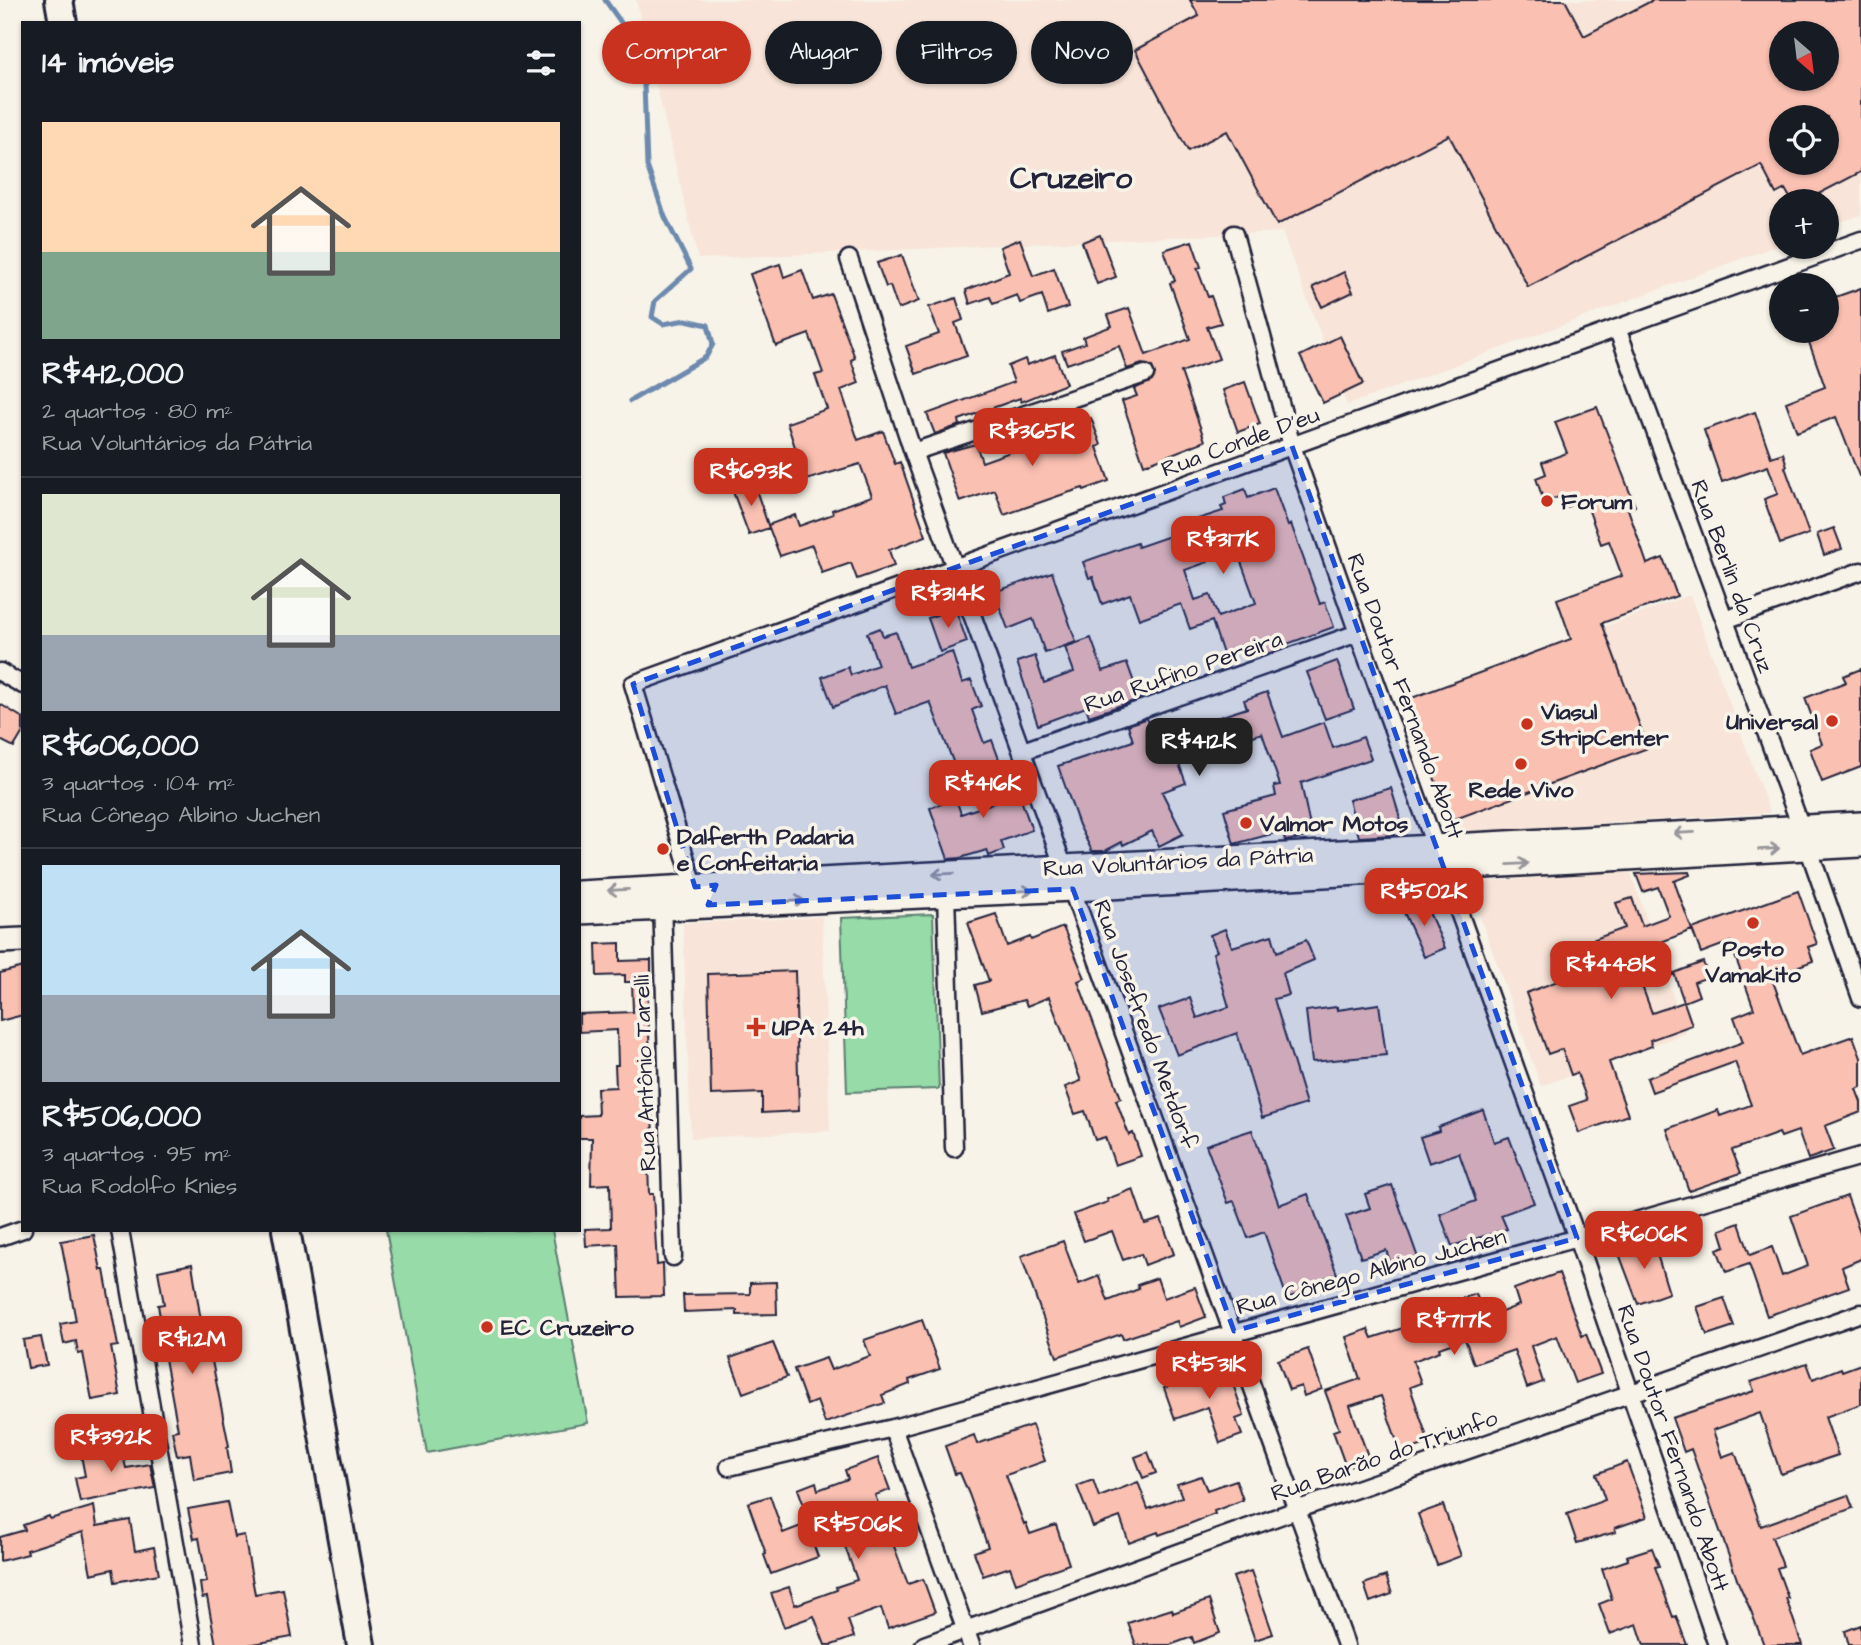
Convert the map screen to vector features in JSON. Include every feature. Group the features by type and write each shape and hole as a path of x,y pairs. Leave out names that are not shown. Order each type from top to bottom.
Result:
{"highway":[{"path":"59,0 63,21"},
{"path":"286,1232 361,1645"}],"main road":[{"name":"Rua Voluntários da Pátria","path":"581,892 701,899 1804,837 1861,824"},
{"name":"Rua Voluntários da Pátria","path":"1804,837 1861,845"},
{"name":"Rua Voluntários da Pátria","path":"701,899 723,890 751,890 771,881 946,894 1069,879"},
{"name":"Rua Voluntários da Pátria","path":"581,912 661,898"},
{"path":"0,941 21,940"}],"street":[{"name":"Rua Doutor Fernando Abott","path":"1234,234 1292,446 1577,1238 1717,1645"},
{"name":"Rua Conde D'eu","path":"701,899 634,684 1861,240"},
{"name":"Rua Josefredo Metdorf","path":"849,259 912,452 1299,1509 1346,1645"},
{"name":"Rua Berlin da Cruz","path":"1617,328 1861,998"},
{"path":"912,452 1145,374"},
{"path":"1725,620 1861,571"},
{"name":"Rua Rufino Pereira","path":"1023,751 1358,634"},
{"path":"0,672 21,684"},
{"path":"946,894 954,1148"},
{"name":"Rua Antônio Tarelli","path":"661,898 673,1257"},
{"name":"Rua Cônego Albino Juchen","path":"729,1467 893,1428 1234,1331 1577,1238 1861,1156"},
{"path":"0,1237 21,1230"},
{"path":"120,1232 193,1645"},
{"name":"Rua Barão do Triunfo","path":"924,1645 968,1638 1299,1509 1861,1313"},
{"path":"893,1428 968,1638"}],"highlighted area":[{"path":"1292,446 1577,1238 1234,1331 1073,889 708,905 716,885 695,887 633,684"}],"shaded area":[{"path":"636,0 1861,0 1861,215 1839,223 1839,189 1769,189 1769,248 1347,405 1282,232 698,259 656,84 751,84 751,21 641,21"},
{"path":"1690,595 1770,813 1455,832 1406,700"},
{"path":"1630,871 1686,1033 1541,1086 1468,883"},
{"name":"UPA 24h","path":"822,917 830,1131 691,1138 683,923"}],"green space":[{"path":"933,914 939,1089 847,1092 841,918"},
{"name":"EC Cruzeiro","path":"386,1232 552,1232 588,1423 427,1453"}],"building":[{"path":"1190,0 1565,0 1584,36 1653,0 1861,0 1861,172 1828,189 1773,189 1761,165 1528,287 1449,135 1277,225 1227,131 1188,151 1135,50 1199,16"},
{"path":"1100,235 1116,277 1097,284 1082,242"},
{"path":"1020,239 1033,276 1054,268 1068,307 1048,314 1042,295 1020,303 1017,295 993,304 990,297 970,304 966,290 1009,273 1000,247"},
{"path":"1192,241 1201,267 1197,268 1221,323 1207,327 1219,359 1181,372 1205,441 1144,465 1122,401 1137,396 1134,389 1152,381 1155,375 1152,367 1142,364 1127,369 1119,346 1067,364 1062,351 1085,343 1083,337 1112,326 1108,315 1129,308 1146,355 1190,339 1170,283 1175,281 1164,250"},
{"path":"902,255 919,301 898,309 890,286 886,287 877,263"},
{"path":"780,264 784,277 802,270 813,300 831,294 855,358 851,360 859,383 841,390 858,440 883,431 895,464 900,462 926,536 889,550 894,566 857,579 851,563 822,573 812,545 780,556 768,525 795,515 799,526 833,514 832,510 872,496 860,464 806,480 787,423 827,409 815,375 823,373 809,334 776,346 750,274"},
{"path":"1344,272 1353,292 1322,307 1313,287"},
{"path":"1861,288 1861,476 1836,417 1797,432 1786,402 1825,387 1809,343 1839,343 1839,296"},
{"path":"956,298 963,320 955,323 967,356 916,374 906,346 939,334 929,307"},
{"path":"1340,336 1363,384 1323,403 1300,356"},
{"path":"1055,355 1066,384 1021,402 1020,398 959,420 960,425 935,434 927,414 1014,382 1008,366 1025,359 1027,365"},
{"path":"1245,382 1260,424 1238,432 1223,390"},
{"name":"Viasul StripCenter","path":"1597,407 1635,506 1628,509 1647,564 1663,558 1677,596 1602,623 1648,748 1450,821 1406,700 1571,639 1557,599 1622,576 1609,541 1601,544 1585,500 1563,508 1559,497 1544,502 1536,478 1546,474 1542,462 1567,453 1555,422"},
{"path":"1755,412 1771,457 1783,453 1787,466 1785,467 1809,534 1780,544 1764,499 1778,494 1768,466 1722,482 1704,430"},
{"path":"1091,418 1101,445 1097,447 1109,481 1004,515 995,490 960,502 943,453 976,444 982,462 1016,450 1013,442 1037,434 1038,437"},
{"path":"753,481 769,528 749,535 732,489"},
{"path":"1274,488 1288,526 1291,524 1320,604 1325,602 1334,627 1261,656 1256,642 1223,654 1212,621 1190,629 1181,604 1139,619 1130,594 1102,604 1093,577 1089,578 1083,562 1137,543 1138,547 1176,534 1173,527 1223,511 1221,507 1226,505 1224,497 1245,489 1248,498","holes":["1230,531 1231,534 1235,532 1245,560 1241,562 1256,603 1218,617 1210,595 1195,600 1185,570 1208,562 1201,541"]},
{"path":"1834,528 1842,549 1824,555 1817,534"},
{"path":"1052,572 1076,642 1045,653 1033,619 1008,629 994,592"},
{"path":"955,608 967,642 940,652 928,618"},
{"path":"880,628 883,636 896,632 908,667 952,652 962,683 971,680 981,706 972,710 984,743 992,740 1000,762 959,777 930,702 896,714 885,685 833,707 822,677 848,667 851,675 878,665 867,633"},
{"path":"1091,638 1103,671 1127,663 1140,699 1089,716 1086,707 1038,725 1017,662 1035,656 1044,683 1074,672 1065,647"},
{"path":"1337,661 1354,709 1325,719 1307,672"},
{"name":"Universal","path":"1861,669 1861,767 1822,782 1810,749 1822,744 1805,698 1846,682 1843,676"},
{"path":"1267,692 1283,737 1324,722 1333,748 1363,737 1371,759 1301,783 1312,836 1285,841 1283,831 1234,844 1224,810 1276,796 1274,786 1280,785 1262,733 1178,761 1186,783 1162,792 1183,834 1159,846 1152,831 1105,851 1092,851 1079,825 1058,766 1133,741 1128,725 1147,718 1153,733 1169,727 1170,733 1247,708 1244,700"},
{"path":"0,704 21,717 21,735 14,747 0,740"},
{"path":"1008,764 1032,830 1001,841 1004,850 989,856 987,850 948,859 930,808 956,799 961,814 999,801 989,771"},
{"path":"1391,788 1401,821 1391,823 1395,835 1359,837 1349,800"},
{"path":"1689,872 1690,875 1674,881 1692,930 1661,942 1673,975 1642,986 1652,1013 1684,1002 1692,1025 1650,1040 1652,1046 1609,1062 1628,1115 1579,1133 1569,1106 1587,1100 1577,1073 1571,1075 1562,1049 1548,1054 1526,993 1563,979 1554,954 1625,928 1616,903 1632,898 1642,926 1669,916 1658,887 1643,892 1636,874"},
{"path":"1798,891 1817,944 1808,947 1813,961 1771,976 1800,1055 1853,1036 1861,1058 1861,1087 1856,1089 1861,1102 1861,1112 1825,1126 1834,1150 1808,1159 1798,1131 1781,1137 1779,1133 1732,1150 1741,1173 1689,1191 1667,1129 1718,1110 1720,1116 1751,1105 1735,1062 1652,1092 1647,1078 1743,1042 1734,1017 1754,1009 1730,942 1701,953 1692,929"},
{"path":"1423,899 1445,948 1424,957 1402,908"},
{"path":"996,914 1007,946 1063,927 1085,978 1078,981 1121,1098 1116,1100 1129,1135 1133,1133 1141,1156 1115,1165 1105,1137 1095,1140 1085,1111 1075,1114 1065,1087 1081,1081 1049,997 1027,1006 1024,1000 982,1011 975,985 989,981 968,923"},
{"path":"1225,929 1232,947 1272,935 1277,952 1306,940 1314,960 1283,973 1289,995 1274,999 1306,1104 1262,1118 1237,1033 1177,1055 1159,1009 1190,998 1197,1018 1229,1007 1213,953 1217,951 1210,935"},
{"path":"620,943 620,961 651,960 651,981 647,981 653,1136 653,1164 648,1164 649,1194 653,1194 657,1265 663,1264 664,1296 620,1297 618,1244 586,1246 585,1229 611,1228 610,1184 591,1185 592,1138 581,1138 581,1116 598,1115 597,1088 616,1087 615,1065 618,1065 617,1030 581,1032 581,1014 633,1012 632,982 625,982 625,975 597,976 596,944"},
{"path":"1703,962 1708,977 1694,982 1699,996 1684,1002 1674,973"},
{"path":"21,968 21,1016 0,1021 0,973"},
{"path":"795,971 799,1111 762,1113 762,1093 711,1095 708,974"},
{"path":"1379,1004 1386,1055 1312,1062 1306,1011"},
{"path":"1483,1110 1494,1142 1509,1137 1534,1203 1501,1215 1507,1229 1452,1246 1440,1214 1476,1201 1459,1153 1429,1163 1420,1137 1439,1131 1438,1127"},
{"path":"1252,1130 1279,1205 1308,1194 1337,1274 1309,1284 1311,1290 1287,1298 1264,1232 1248,1238 1234,1201 1228,1203 1206,1145"},
{"path":"1392,1185 1418,1258 1392,1267 1386,1250 1361,1258 1346,1216 1370,1208 1365,1194"},
{"path":"1133,1189 1145,1224 1161,1219 1174,1254 1145,1265 1141,1254 1123,1260 1112,1231 1084,1241 1074,1214 1108,1202 1107,1199"},
{"path":"1847,1196 1861,1235 1861,1259 1842,1267 1849,1287 1767,1316 1749,1264 1726,1272 1717,1249 1725,1246 1720,1230 1739,1223 1750,1255 1772,1247 1782,1276 1808,1266 1791,1216"},
{"path":"94,1235 101,1270 104,1270 118,1346 111,1347 120,1395 92,1400 83,1353 78,1354 76,1341 64,1344 60,1324 76,1321 61,1241"},
{"path":"1652,1238 1669,1293 1638,1304 1618,1251"},
{"path":"1063,1241 1079,1284 1099,1276 1108,1301 1139,1289 1137,1285 1157,1278 1164,1298 1195,1287 1206,1317 1179,1327 1177,1321 1123,1339 1121,1334 1057,1357 1021,1256"},
{"path":"192,1264 203,1334 211,1333 216,1361 212,1361 229,1446 231,1473 194,1480 190,1454 177,1456 172,1431 178,1430 158,1305 164,1304 158,1271"},
{"path":"1559,1273 1582,1336 1586,1334 1601,1374 1575,1383 1557,1336 1531,1346 1543,1382 1527,1388 1514,1350 1474,1364 1465,1339 1439,1348 1440,1351 1413,1361 1421,1383 1410,1387 1429,1443 1401,1453 1381,1396 1350,1406 1369,1459 1346,1467 1333,1431 1339,1429 1325,1391 1360,1379 1346,1337 1368,1329 1372,1338 1431,1319 1429,1314 1464,1302 1463,1298 1476,1294 1485,1319 1519,1305 1514,1289"},
{"path":"776,1282 777,1314 737,1315 737,1310 684,1312 683,1295 750,1294 750,1283"},
{"path":"1724,1298 1734,1326 1707,1335 1697,1307"},
{"path":"922,1320 940,1369 909,1380 910,1384 882,1395 885,1403 825,1423 817,1401 807,1405 794,1369 826,1358 831,1370 870,1356 864,1340"},
{"path":"41,1337 47,1365 28,1368 23,1340"},
{"path":"773,1343 787,1377 743,1393 730,1358"},
{"path":"1308,1349 1322,1389 1304,1396 1301,1386 1289,1390 1278,1360"},
{"path":"1807,1363 1813,1379 1841,1368 1842,1371 1861,1364 1861,1404 1825,1417 1838,1455 1781,1474 1760,1413 1713,1430 1722,1457 1735,1452 1761,1526 1848,1495 1853,1508 1772,1537 1783,1566 1777,1568 1802,1645 1764,1645 1738,1582 1691,1449 1684,1452 1672,1418 1754,1391 1751,1382"},
{"path":"1227,1367 1244,1416 1236,1419 1242,1435 1220,1443 1208,1407 1175,1419 1164,1388"},
{"path":"1032,1425 1045,1461 1006,1475 1030,1534 1056,1525 1069,1564 1016,1583 1010,1567 983,1576 974,1552 988,1547 969,1494 960,1473 955,1474 945,1446 974,1435 977,1444"},
{"path":"120,1442 126,1468 150,1464 155,1488 80,1502 75,1478 85,1476 80,1450"},
{"path":"1148,1452 1156,1473 1143,1478 1135,1457"},
{"path":"878,1458 890,1490 875,1495 892,1541 908,1584 923,1579 935,1612 888,1628 881,1608 848,1620 854,1637 825,1645 814,1616 784,1627 771,1593 789,1587 795,1605 857,1580 830,1505 807,1514 798,1489 816,1482 818,1490 848,1479 845,1470"},
{"path":"1627,1462 1647,1517 1615,1528 1616,1532 1577,1543 1567,1514 1605,1500 1596,1474"},
{"path":"1201,1476 1207,1490 1236,1480 1243,1500 1184,1526 1129,1543 1120,1517 1093,1527 1077,1486 1093,1480 1099,1497 1138,1482 1148,1509 1182,1497 1177,1484"},
{"path":"770,1496 783,1533 806,1524 818,1557 771,1574 748,1503"},
{"path":"227,1502 234,1537 244,1535 255,1594 283,1589 292,1637 248,1645 216,1645 207,1597 202,1598 200,1583 207,1582 199,1538 194,1539 188,1509"},
{"path":"1443,1505 1461,1556 1437,1565 1418,1514"},
{"path":"94,1506 97,1526 130,1520 135,1551 154,1547 159,1574 115,1582 113,1569 91,1574 83,1532 27,1550 28,1554 0,1561 0,1537 25,1530 23,1525 49,1516 50,1519"},
{"path":"1652,1548 1659,1566 1655,1567 1673,1617 1676,1616 1687,1645 1644,1645 1637,1624 1610,1634 1599,1604 1612,1599 1602,1569 1628,1560 1627,1556"},
{"path":"1251,1571 1273,1634 1255,1640 1233,1577"},
{"path":"1386,1576 1392,1594 1370,1602 1364,1584"},
{"path":"1209,1600 1220,1633 1194,1643 1192,1637 1170,1645 1136,1645 1128,1623 1172,1609 1173,1613"},
{"path":"1861,1625 1861,1645 1849,1645 1845,1631"}],"waterway":[{"path":"605,0 632,38 644,85 647,166 665,217 691,269 655,301 652,317 663,324 686,320 708,325 713,344 706,357 630,401"}],"place":[{"name":"Forum","path":"1547,501"},
{"name":"Universal","path":"1832,721"},
{"name":"Viasul StripCenter","path":"1527,724"},
{"name":"Rede Vivo","path":"1521,764"},
{"name":"Valmor Motos","path":"1246,823"},
{"name":"Dalferth Padaria e Confeitaria","path":"663,849"},
{"name":"Posto Vamakito","path":"1753,923"},
{"name":"UPA 24h","path":"756,1027"},
{"name":"EC Cruzeiro","path":"487,1327"}],"district":[{"name":"Cruzeiro","path":"1071,178"}]}
